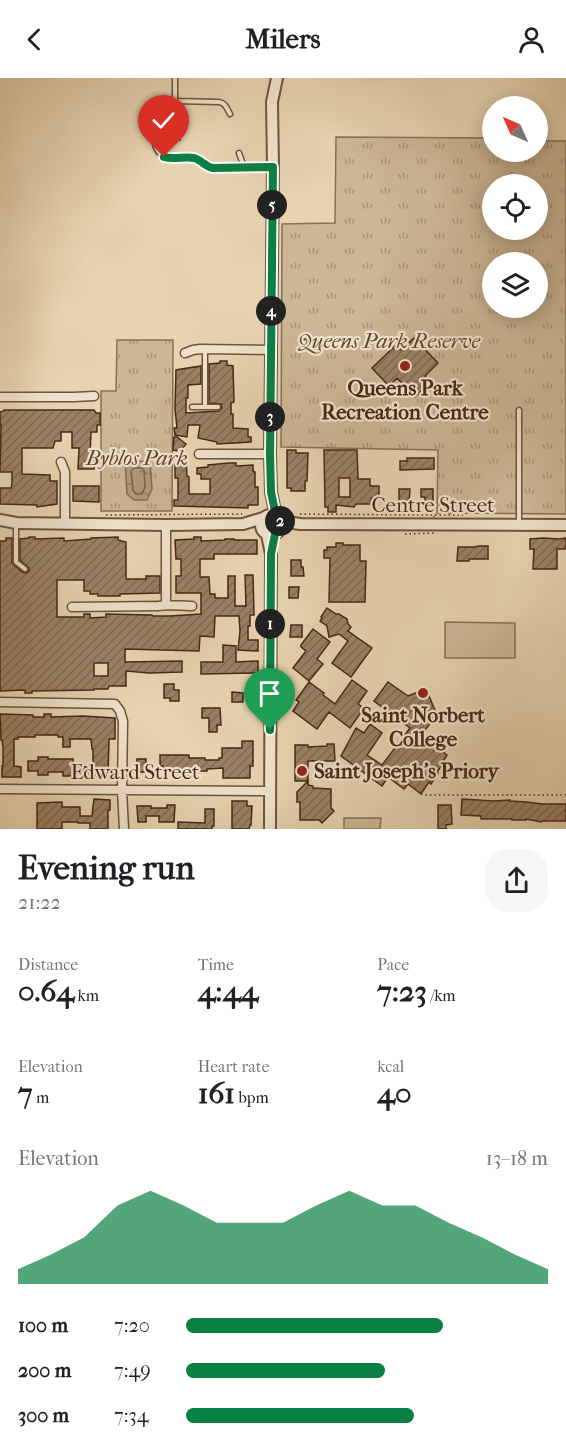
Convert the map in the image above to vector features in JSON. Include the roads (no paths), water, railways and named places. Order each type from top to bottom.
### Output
[{"type":"street","points":[[267,78],[272,102]]},
{"type":"street","points":[[270,829],[272,102],[276,78]]},
{"type":"street","points":[[185,353],[205,349],[271,350]]},
{"type":"street","points":[[0,397],[94,396]]},
{"type":"street","points":[[199,454],[270,454]]},
{"type":"street","points":[[61,462],[65,472],[65,524]]},
{"type":"street","name":"Centre Street","points":[[7,522],[166,525],[243,519],[271,525],[566,525]]},
{"type":"street","points":[[166,525],[166,605]]},
{"type":"street","points":[[72,607],[192,606]]},
{"type":"street","points":[[0,702],[115,704],[123,721],[124,829]]},
{"type":"street","name":"Edward Street","points":[[0,789],[270,791]]},
{"type":"lane","points":[[175,78],[175,112]]},
{"type":"lane","points":[[175,101],[219,102],[226,106],[230,114]]},
{"type":"lane","points":[[175,112],[180,115],[180,121],[175,124],[170,122],[156,129],[155,132],[154,145],[164,157],[196,159],[209,167],[273,167]]},
{"type":"lane","points":[[170,122],[169,115],[175,112]]},
{"type":"lane","points":[[239,153],[243,167]]},
{"type":"lane","points":[[205,349],[205,406]]},
{"type":"lane","points":[[192,407],[219,407]]},
{"type":"lane","points":[[519,410],[519,525]]},
{"type":"lane","points":[[7,522],[16,562],[25,569]]},
{"type":"water","points":[[150,461],[152,489],[147,500],[134,500],[127,494],[125,462]]},
{"type":"place","name":"Queens Park Recreation Centre","points":[[405,366]]},
{"type":"place","name":"Saint Norbert College","points":[[423,693]]},
{"type":"place","name":"Saint Joseph's Priory","points":[[302,771]]},
{"type":"park label","name":"Queens Park Reserve","points":[[389,341]]},
{"type":"park label","name":"Byblos Park","points":[[137,458]]}]
